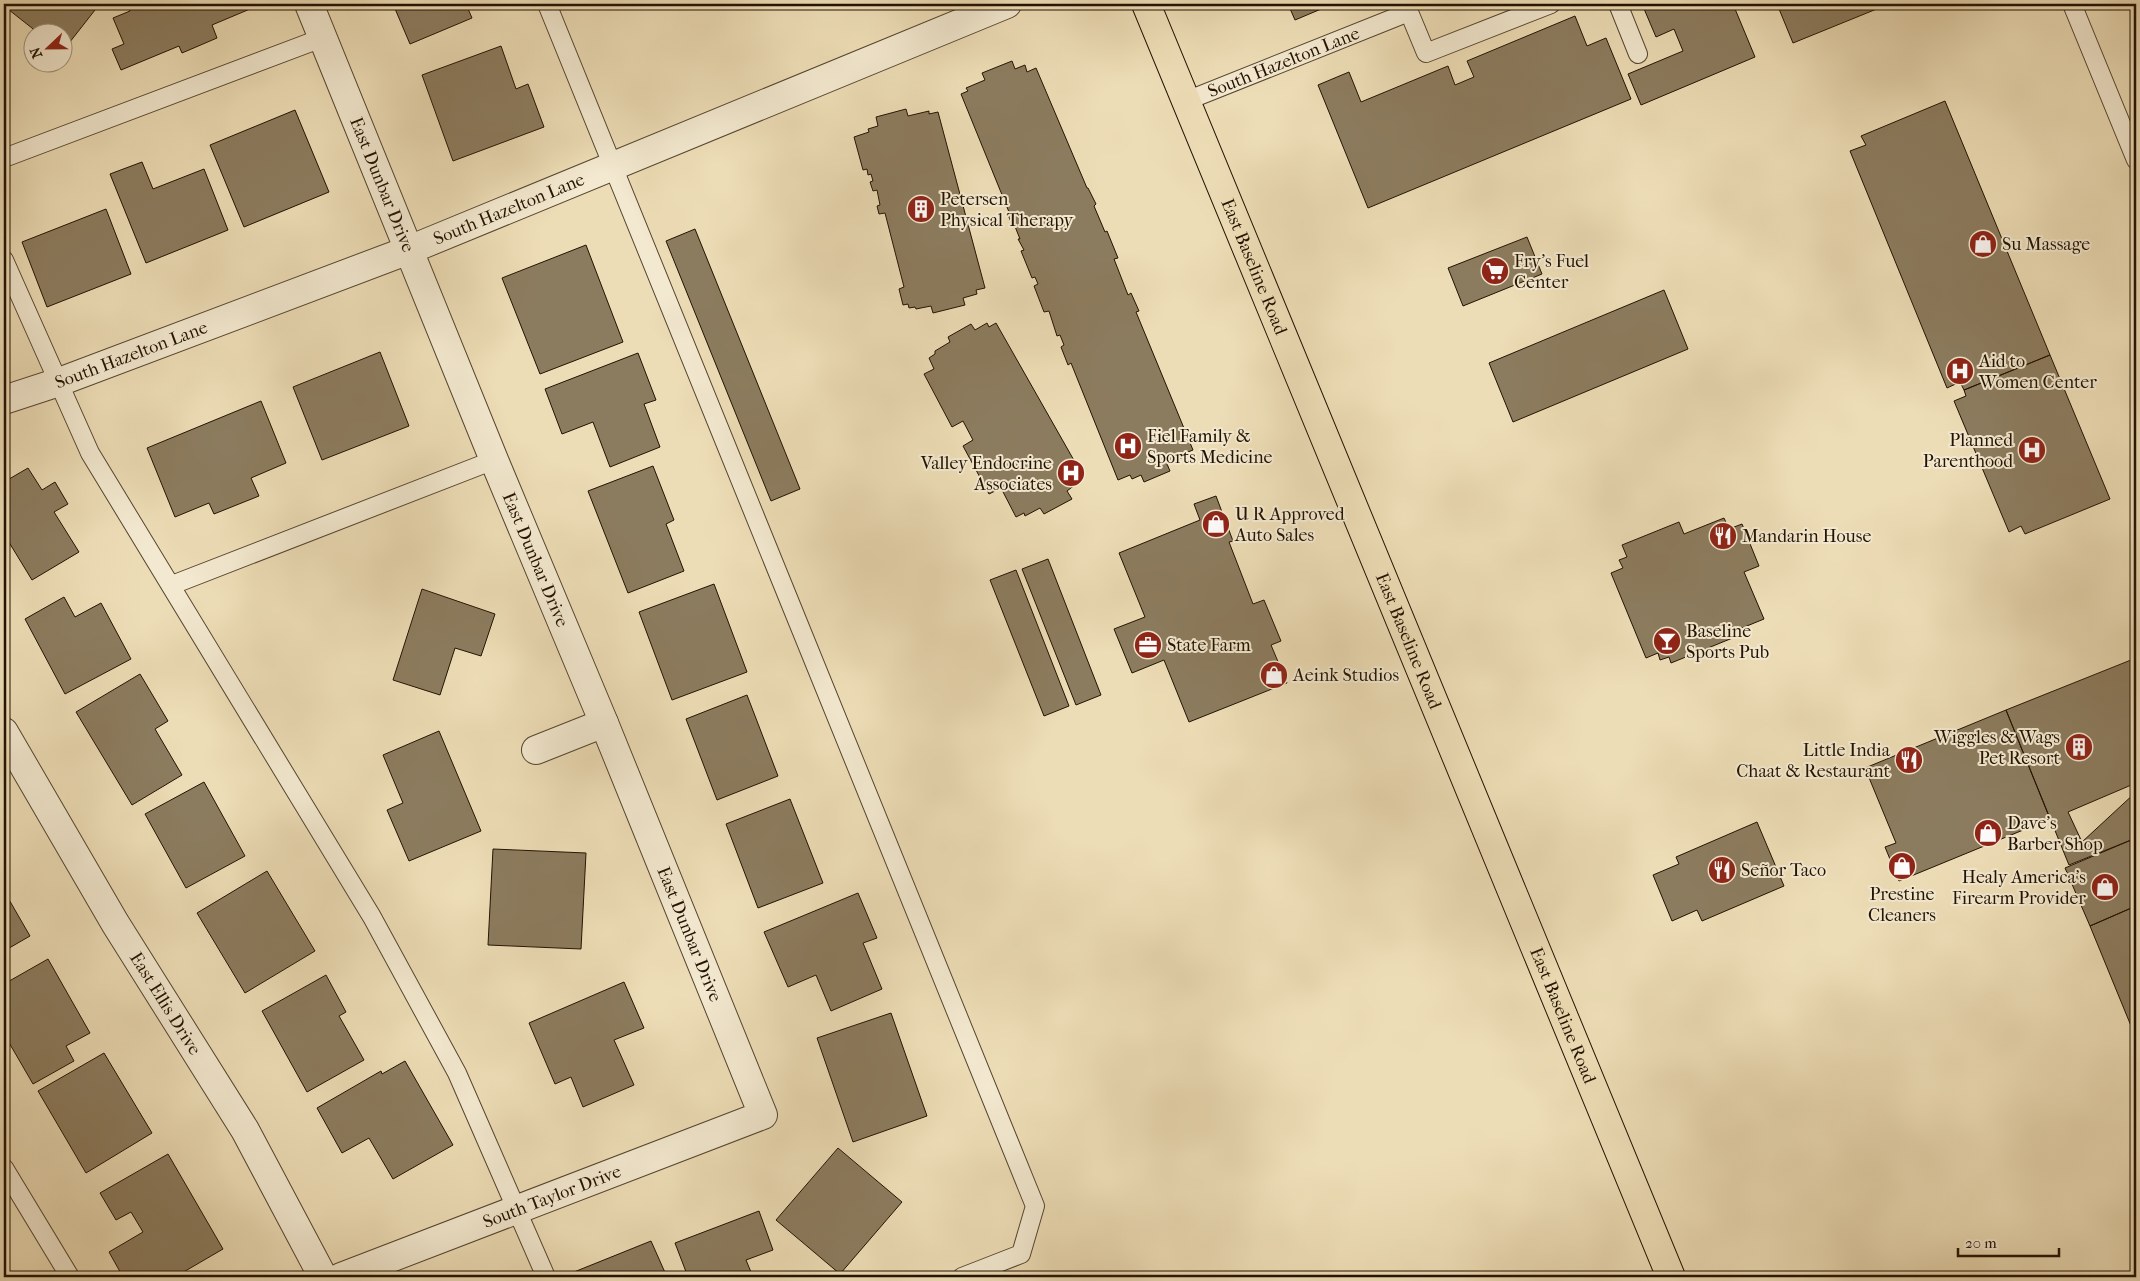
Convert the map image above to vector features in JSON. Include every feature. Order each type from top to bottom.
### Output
[{"type":"main road","name":"East Baseline Road","points":[[1146,4],[1671,1277]]},
{"type":"street","name":"East Dunbar Drive","points":[[309,4],[763,1115]]},
{"type":"street","name":"South Hazelton Lane","points":[[4,400],[59,382],[410,250],[1007,4]]},
{"type":"street","points":[[536,750],[604,723]]},
{"type":"street","name":"East Ellis Drive","points":[[4,732],[115,923],[245,1130],[323,1277]]},
{"type":"street","name":"South Taylor Drive","points":[[341,1277],[518,1211],[763,1115]]},
{"type":"lane","points":[[547,4],[1035,1206],[1020,1254],[962,1277]]},
{"type":"lane","name":"South Hazelton Lane","points":[[1186,101],[1408,8],[1426,54],[1551,4]]},
{"type":"lane","points":[[1618,4],[1638,54]]},
{"type":"lane","points":[[2072,4],[2136,160]]},
{"type":"lane","points":[[4,158],[322,38]]},
{"type":"lane","points":[[4,260],[90,453],[172,585],[372,917],[456,1073],[546,1277]]},
{"type":"lane","points":[[172,585],[494,460]]},
{"type":"lane","points":[[4,1168],[70,1277]]},
{"type":"building","points":[[4,4],[87,4],[95,10],[72,39],[72,22],[24,22]]},
{"type":"building","points":[[127,4],[247,4],[250,9],[212,25],[217,38],[182,53],[179,46],[121,70],[112,49],[124,44],[113,18],[130,11]]},
{"type":"building","points":[[393,4],[466,4],[472,18],[410,44]]},
{"type":"building","points":[[1288,4],[1333,4],[1295,20]]},
{"type":"building","points":[[1642,4],[1733,4],[1755,57],[1641,105],[1628,74],[1683,51],[1674,29],[1656,37]]},
{"type":"building","points":[[1777,4],[1889,4],[1793,43]]},
{"type":"building","points":[[1575,16],[1587,46],[1606,38],[1631,99],[1368,208],[1318,85],[1349,72],[1361,102],[1448,66],[1455,85],[1474,77],[1467,61]]},
{"type":"building","points":[[501,46],[516,89],[528,84],[544,127],[453,161],[422,75]]},
{"type":"building","points":[[1012,61],[1015,69],[1025,65],[1027,72],[1036,68],[1087,188],[1096,204],[1094,206],[1118,258],[1114,259],[1128,295],[1131,293],[1139,311],[1136,312],[1193,450],[1183,454],[1184,457],[1167,464],[1170,471],[1144,482],[1141,475],[1132,479],[1130,475],[1118,480],[1071,363],[1068,365],[1061,347],[1064,345],[1060,335],[1057,336],[1049,311],[1044,312],[1034,286],[1038,284],[1035,277],[1032,278],[1021,251],[1024,250],[1018,239],[1020,239],[1007,213],[1009,212],[961,94],[968,91],[966,88],[985,80],[982,73]]},
{"type":"building","points":[[1945,101],[2050,355],[1964,390],[1960,382],[1947,388],[1850,151],[1866,145],[1861,136]]},
{"type":"building","name":"Petersen Physical Therapy","points":[[906,109],[908,116],[929,111],[929,114],[938,112],[985,288],[976,290],[977,294],[963,298],[965,305],[933,313],[931,306],[916,309],[915,307],[909,308],[908,304],[903,305],[899,289],[904,287],[885,213],[879,214],[877,206],[880,205],[877,190],[873,191],[870,182],[873,181],[871,174],[868,175],[867,169],[863,170],[854,137],[869,132],[868,129],[878,126],[876,117]]},
{"type":"building","points":[[295,110],[329,192],[244,227],[210,145]]},
{"type":"building","points":[[142,162],[153,189],[204,169],[228,230],[146,263],[110,174]]},
{"type":"building","points":[[106,209],[131,274],[47,307],[22,242]]},
{"type":"building","points":[[695,229],[800,489],[771,501],[666,241]]},
{"type":"building","name":"Fry's Fuel Center","points":[[1527,237],[1542,274],[1463,306],[1448,268]]},
{"type":"building","points":[[586,245],[623,342],[540,374],[502,278]]},
{"type":"building","name":"Fry's Fuel Center","points":[[1664,290],[1688,349],[1513,422],[1489,363]]},
{"type":"building","points":[[987,323],[989,327],[996,323],[1084,478],[1067,491],[1072,499],[1044,514],[1040,508],[1025,516],[1024,513],[1016,517],[1001,488],[989,494],[963,446],[973,440],[963,421],[952,427],[924,374],[934,369],[929,358],[935,354],[935,351],[950,342],[948,337],[971,324],[975,330]]},
{"type":"building","points":[[380,352],[409,426],[322,460],[293,387]]},
{"type":"building","points":[[638,353],[656,400],[644,404],[660,447],[610,467],[593,422],[562,434],[545,389]]},
{"type":"building","name":"Planned Parenthood","points":[[2050,355],[2110,499],[2025,534],[2021,526],[2009,532],[1954,401],[1966,396],[1964,390]]},
{"type":"building","points":[[261,401],[286,463],[251,478],[259,496],[214,514],[209,503],[175,517],[147,448]]},
{"type":"building","points":[[653,466],[674,520],[666,524],[684,571],[628,593],[588,491]]},
{"type":"building","points":[[28,468],[42,490],[55,482],[68,504],[54,512],[79,552],[32,580],[7,539],[4,541],[4,482]]},
{"type":"building","points":[[1216,496],[1233,541],[1229,542],[1253,604],[1264,600],[1281,641],[1271,645],[1287,683],[1189,722],[1164,660],[1132,673],[1114,629],[1145,617],[1119,553],[1200,520],[1194,504]]},
{"type":"building","points":[[1724,518],[1729,529],[1742,524],[1759,566],[1744,572],[1764,619],[1737,630],[1740,635],[1671,663],[1669,657],[1660,660],[1658,653],[1646,658],[1611,573],[1623,568],[1619,560],[1627,557],[1622,545],[1679,522],[1684,534]]},
{"type":"building","points":[[1048,559],[1101,695],[1076,705],[1022,569]]},
{"type":"building","points":[[1016,570],[1069,706],[1044,716],[990,580]]},
{"type":"building","points":[[714,584],[747,672],[672,700],[639,612]]},
{"type":"building","points":[[422,589],[495,614],[481,656],[455,648],[440,695],[393,680]]},
{"type":"building","points":[[64,597],[75,617],[101,603],[131,659],[65,694],[25,619]]},
{"type":"building","name":"Wiggles & Wags Pet Resort","points":[[2136,658],[2136,783],[2068,812],[2082,842],[2136,792],[2136,838],[2069,865],[2006,710]]},
{"type":"building","points":[[140,674],[168,721],[155,729],[182,775],[132,805],[76,712]]},
{"type":"building","points":[[747,695],[778,776],[717,800],[686,719]]},
{"type":"building","points":[[2006,710],[2050,819],[1899,881],[1885,847],[1896,843],[1865,768]]},
{"type":"building","points":[[439,731],[481,831],[409,861],[387,810],[403,803],[383,755]]},
{"type":"building","points":[[204,782],[245,856],[186,888],[145,814]]},
{"type":"building","points":[[790,799],[823,883],[758,908],[726,824]]},
{"type":"building","name":"Señor Taco","points":[[1757,822],[1784,886],[1702,921],[1697,910],[1672,921],[1653,875],[1679,864],[1676,857]]},
{"type":"building","name":"Healy America's Firearm Provider","points":[[2136,838],[2136,906],[2090,926],[2065,868]]},
{"type":"building","points":[[493,849],[586,853],[581,949],[488,945]]},
{"type":"building","points":[[267,871],[315,951],[245,993],[197,913]]},
{"type":"building","points":[[4,891],[30,936],[4,951]]},
{"type":"building","points":[[858,893],[877,938],[863,943],[882,989],[831,1011],[816,975],[788,987],[764,932]]},
{"type":"building","points":[[2136,906],[2136,1038],[2090,926]]},
{"type":"building","points":[[48,959],[90,1033],[66,1046],[74,1061],[33,1084],[4,1034],[4,984]]},
{"type":"building","points":[[326,975],[346,1012],[339,1016],[364,1060],[307,1092],[262,1011]]},
{"type":"building","points":[[624,982],[644,1028],[614,1040],[634,1085],[583,1107],[571,1077],[555,1084],[529,1023]]},
{"type":"building","points":[[891,1013],[927,1116],[853,1142],[817,1038]]},
{"type":"building","points":[[104,1053],[152,1133],[86,1173],[38,1091]]},
{"type":"building","points":[[405,1061],[453,1145],[393,1179],[369,1138],[342,1153],[317,1108],[381,1071],[382,1074]]},
{"type":"building","points":[[838,1148],[902,1202],[840,1274],[776,1220]]},
{"type":"building","points":[[168,1154],[223,1249],[175,1277],[123,1277],[109,1252],[143,1232],[131,1212],[116,1220],[100,1193]]},
{"type":"building","points":[[759,1211],[773,1250],[746,1260],[753,1277],[688,1277],[675,1243]]},
{"type":"building","points":[[651,1241],[667,1277],[571,1277],[569,1274]]},
{"type":"place","name":"Petersen Physical Therapy","points":[[921,209]]},
{"type":"place","name":"Su Massage","points":[[1983,244]]},
{"type":"place","name":"Fry's Fuel Center","points":[[1495,271]]},
{"type":"place","name":"Aid to Women Center","points":[[1960,371]]},
{"type":"place","name":"Fiel Family & Sports Medicine","points":[[1128,446]]},
{"type":"place","name":"Planned Parenthood","points":[[2032,450]]},
{"type":"place","name":"Valley Endocrine Associates","points":[[1071,473]]},
{"type":"place","name":"U R Approved Auto Sales","points":[[1216,524]]},
{"type":"place","name":"Mandarin House","points":[[1723,536]]},
{"type":"place","name":"Baseline Sports Pub","points":[[1667,641]]},
{"type":"place","name":"State Farm","points":[[1148,645]]},
{"type":"place","name":"Aeink Studios","points":[[1274,675]]},
{"type":"place","name":"Wiggles & Wags Pet Resort","points":[[2079,747]]},
{"type":"place","name":"Little India Chaat & Restaurant","points":[[1909,760]]},
{"type":"place","name":"Dave's Barber Shop","points":[[1988,833]]},
{"type":"place","name":"Prestine Cleaners","points":[[1902,866]]},
{"type":"place","name":"Señor Taco","points":[[1722,870]]},
{"type":"place","name":"Healy America's Firearm Provider","points":[[2105,887]]}]
